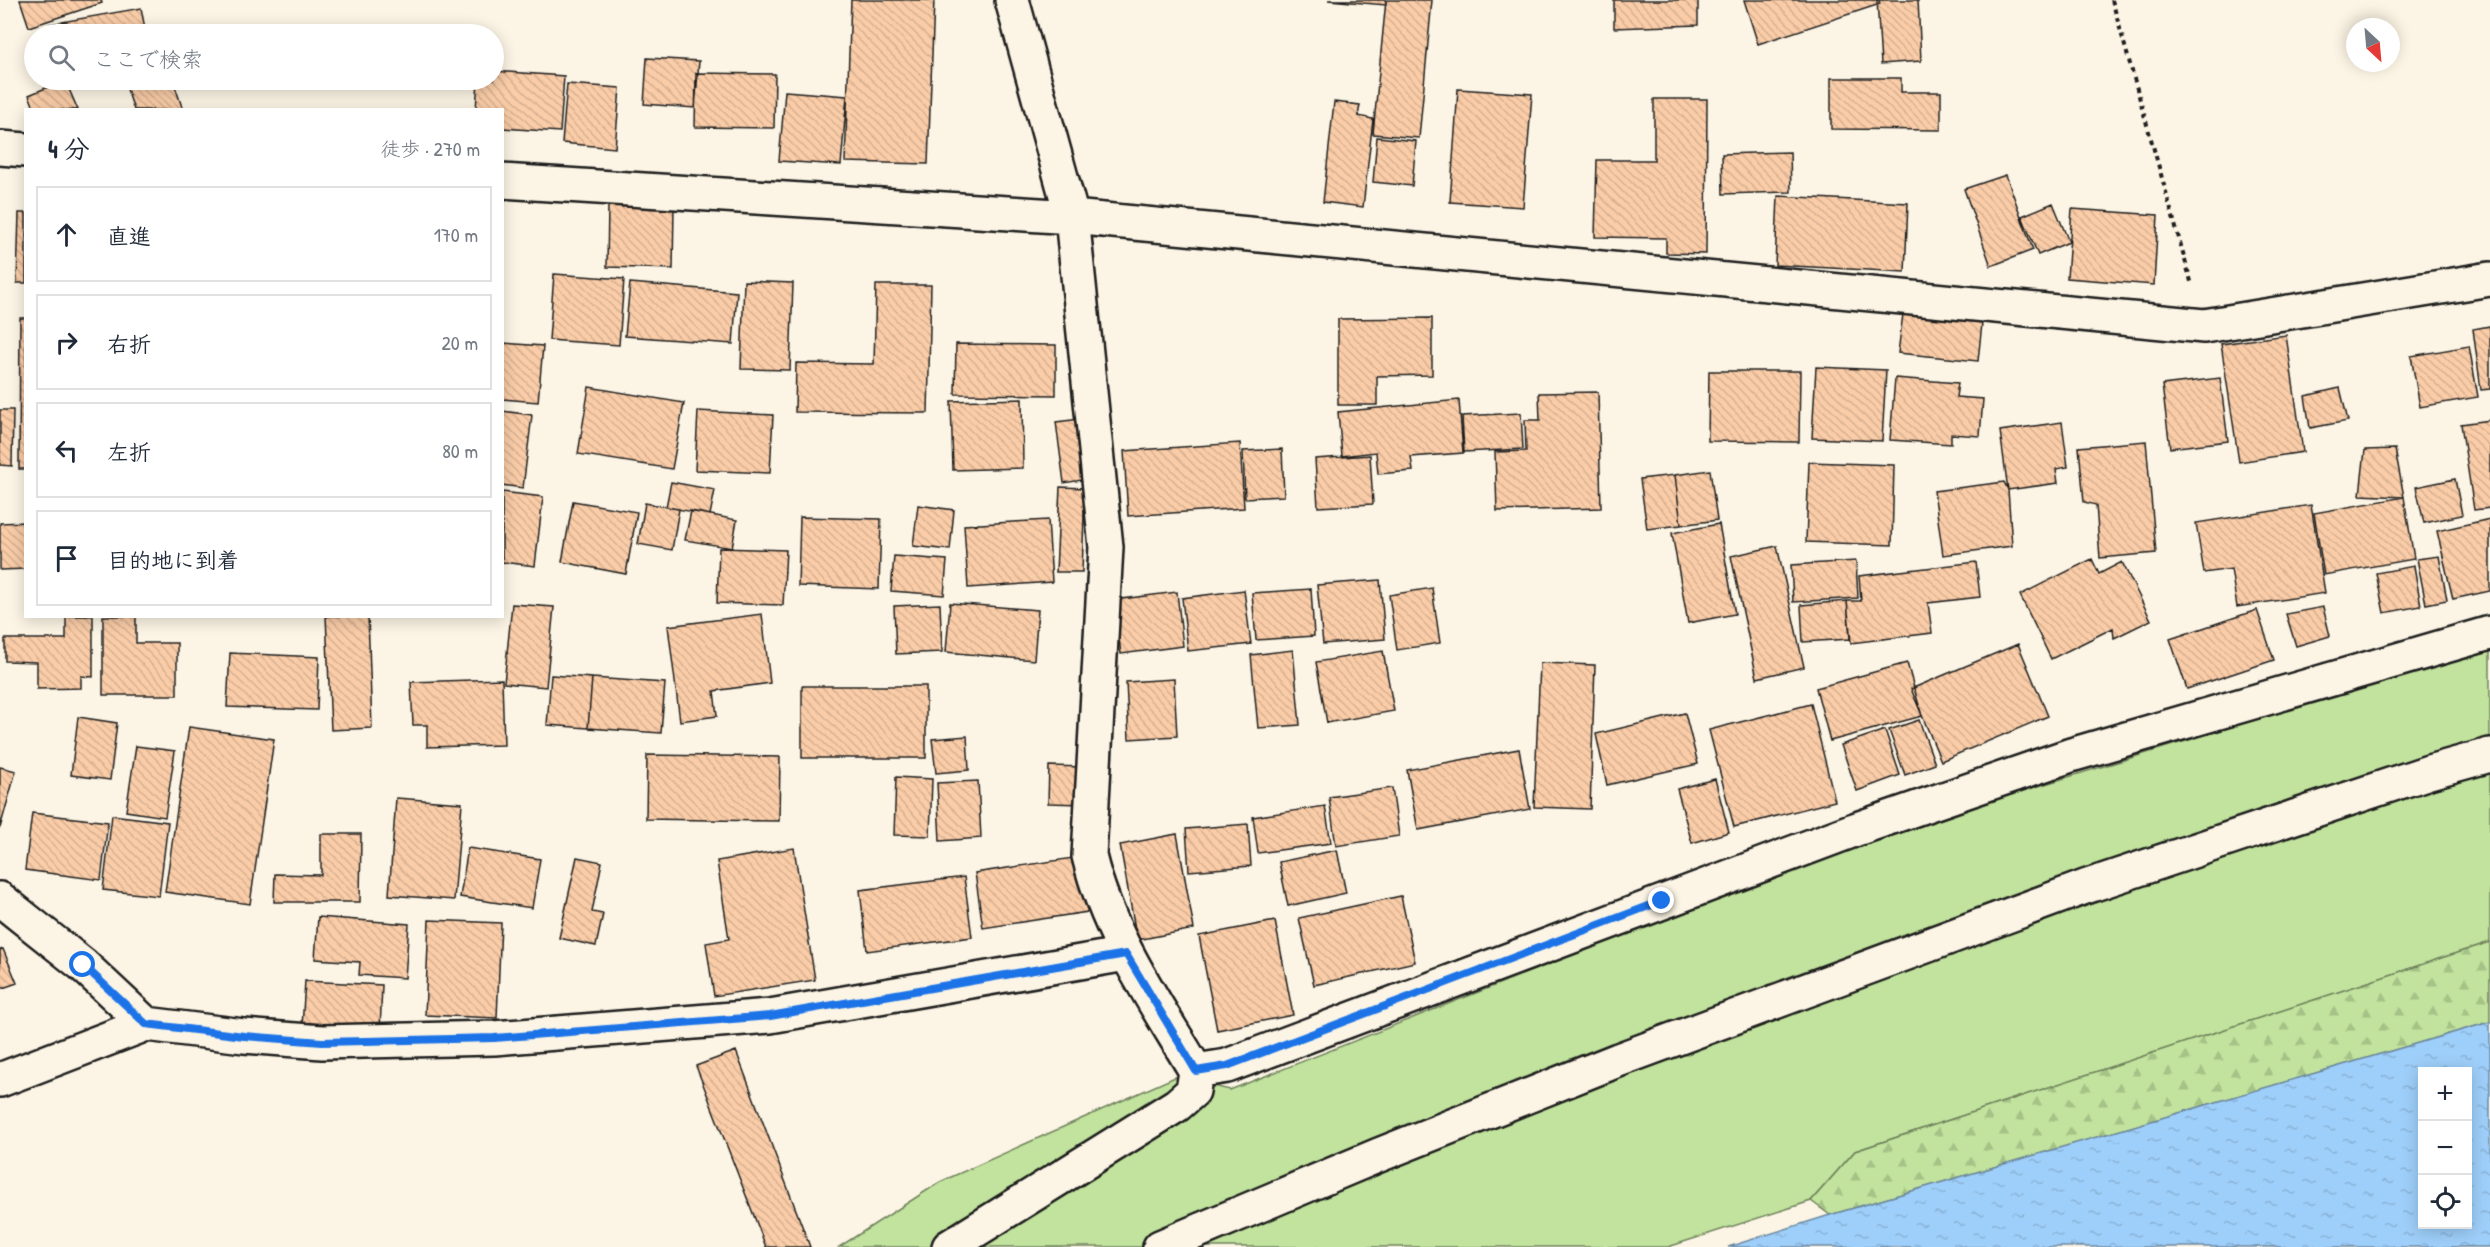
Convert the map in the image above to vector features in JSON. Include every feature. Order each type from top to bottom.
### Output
[{"type":"street","points":[[949,1247],[1177,1105],[1193,1091],[1196,1071],[1126,954],[1096,888],[1089,856],[1106,547],[1072,218],[1012,0]]},
{"type":"street","points":[[0,148],[24,150]]},
{"type":"street","points":[[504,181],[1072,218],[2204,326],[2490,279]]},
{"type":"street","points":[[1196,1071],[1227,1066],[1833,838],[2060,759],[2490,633]]},
{"type":"street","points":[[1160,1247],[1379,1155],[1618,1059],[2096,883],[2429,772],[2490,755]]},
{"type":"street","points":[[0,899],[83,965],[146,1024]]},
{"type":"street","points":[[0,1080],[146,1024],[244,1036],[322,1042],[494,1038],[770,1016],[1126,954]]},
{"type":"path","points":[[2112,0],[2204,326]]},
{"type":"green space","points":[[2490,648],[2490,942],[1855,1151],[1811,1201],[1668,1247],[839,1247],[940,1182],[1175,1077],[1230,1090],[1869,838]]},
{"type":"green space","points":[[2490,942],[2490,1022],[1830,1215],[1811,1201],[1855,1151]]},
{"type":"water","points":[[2490,1022],[2490,1247],[1728,1247],[1830,1215]]},
{"type":"building","points":[[20,0],[101,0],[102,3],[38,24],[28,24]]},
{"type":"building","points":[[851,0],[934,0],[928,164],[845,162]]},
{"type":"building","points":[[1328,0],[1386,0],[1386,5]]},
{"type":"building","points":[[1386,0],[1432,0],[1419,138],[1373,134]]},
{"type":"building","points":[[1614,0],[1698,0],[1698,25],[1614,28]]},
{"type":"building","points":[[1744,0],[1879,0],[1880,4],[1758,44]]},
{"type":"building","points":[[1877,0],[1918,0],[1921,61],[1881,64]]},
{"type":"building","points":[[141,8],[144,24],[50,24]]},
{"type":"building","points":[[647,58],[699,61],[695,108],[644,104]]},
{"type":"building","points":[[504,72],[564,76],[560,132],[504,128],[504,108],[476,108],[477,90],[504,90]]},
{"type":"building","points":[[696,73],[775,74],[774,128],[695,127]]},
{"type":"building","points":[[1831,78],[1901,78],[1901,92],[1941,92],[1941,130],[1831,129]]},
{"type":"building","points":[[567,84],[620,88],[615,148],[562,143]]},
{"type":"building","points":[[1458,89],[1532,94],[1523,207],[1450,202]]},
{"type":"building","points":[[41,90],[69,90],[77,108],[34,108],[29,95]]},
{"type":"building","points":[[127,90],[176,90],[182,108],[133,108]]},
{"type":"building","points":[[785,91],[847,96],[841,165],[779,161]]},
{"type":"building","points":[[1654,99],[1707,99],[1706,254],[1666,253],[1666,238],[1595,237],[1597,160],[1654,160]]},
{"type":"building","points":[[1334,102],[1360,105],[1358,116],[1373,119],[1363,207],[1323,202]]},
{"type":"building","points":[[1377,137],[1416,141],[1412,186],[1373,182]]},
{"type":"building","points":[[1790,152],[1791,192],[1723,194],[1722,154]]},
{"type":"building","points":[[2006,175],[2033,250],[1991,266],[1964,189]]},
{"type":"building","points":[[1778,196],[1908,203],[1905,272],[1775,265]]},
{"type":"building","points":[[2053,203],[2069,242],[2038,255],[2022,216]]},
{"type":"building","points":[[608,206],[674,207],[673,269],[607,267]]},
{"type":"building","points":[[2072,209],[2158,215],[2154,285],[2067,278]]},
{"type":"building","points":[[19,213],[24,213],[24,283],[17,283]]},
{"type":"building","points":[[554,274],[624,279],[619,345],[549,340]]},
{"type":"building","points":[[744,281],[793,283],[790,370],[741,369]]},
{"type":"building","points":[[630,283],[737,292],[733,344],[625,336]]},
{"type":"building","points":[[876,285],[931,285],[928,413],[795,412],[796,363],[874,364]]},
{"type":"building","points":[[1904,306],[1983,314],[1978,361],[1898,353]]},
{"type":"building","points":[[20,318],[24,318],[24,469],[19,469]]},
{"type":"building","points":[[1432,318],[1432,375],[1377,376],[1377,405],[1338,405],[1338,319]]},
{"type":"building","points":[[2490,326],[2490,389],[2481,390],[2473,329]]},
{"type":"building","points":[[2286,335],[2303,452],[2239,462],[2221,344]]},
{"type":"building","points":[[504,343],[543,346],[538,402],[504,399]]},
{"type":"building","points":[[956,344],[1056,345],[1056,395],[955,394]]},
{"type":"building","points":[[2469,346],[2478,397],[2420,407],[2411,356]]},
{"type":"building","points":[[1816,367],[1886,370],[1882,441],[1812,438]]},
{"type":"building","points":[[1709,371],[1800,371],[1799,442],[1708,441]]},
{"type":"building","points":[[1895,378],[1958,383],[1956,397],[1983,399],[1980,436],[1951,434],[1951,444],[1890,440]]},
{"type":"building","points":[[2220,378],[2228,441],[2170,448],[2162,385]]},
{"type":"building","points":[[589,387],[684,403],[672,469],[578,454]]},
{"type":"building","points":[[2340,388],[2348,421],[2310,428],[2305,396]]},
{"type":"building","points":[[1598,392],[1601,508],[1497,511],[1495,452],[1526,451],[1525,420],[1540,420],[1539,393]]},
{"type":"building","points":[[1022,399],[1023,468],[953,470],[951,401]]},
{"type":"building","points":[[1459,400],[1463,453],[1411,457],[1413,471],[1378,474],[1376,452],[1342,456],[1338,412]]},
{"type":"building","points":[[0,410],[13,410],[12,466],[0,465]]},
{"type":"building","points":[[504,411],[532,415],[523,488],[504,485]]},
{"type":"building","points":[[698,411],[773,415],[770,473],[695,470]]},
{"type":"building","points":[[1521,413],[1523,449],[1464,452],[1462,416]]},
{"type":"building","points":[[1080,419],[1088,479],[1064,483],[1056,422]]},
{"type":"building","points":[[2490,420],[2490,508],[2474,510],[2461,424]]},
{"type":"building","points":[[2062,422],[2068,467],[2056,469],[2058,483],[2008,490],[2000,431]]},
{"type":"building","points":[[2146,441],[2156,553],[2100,558],[2096,505],[2084,502],[2079,447]]},
{"type":"building","points":[[1240,443],[1244,508],[1128,516],[1124,451]]},
{"type":"building","points":[[1282,449],[1284,496],[1245,498],[1243,451]]},
{"type":"building","points":[[2395,449],[2404,497],[2360,495],[2365,450]]},
{"type":"building","points":[[1370,455],[1373,504],[1318,507],[1315,459]]},
{"type":"building","points":[[1809,462],[1894,465],[1892,545],[1806,542]]},
{"type":"building","points":[[1710,470],[1717,520],[1681,525],[1675,475]]},
{"type":"building","points":[[1675,475],[1681,525],[1647,529],[1640,479]]},
{"type":"building","points":[[2455,479],[2462,515],[2424,523],[2416,487]]},
{"type":"building","points":[[671,482],[715,490],[710,515],[666,507]]},
{"type":"building","points":[[2004,482],[2008,490],[2012,546],[1943,555],[1934,491]]},
{"type":"building","points":[[1060,487],[1085,488],[1082,572],[1056,572]]},
{"type":"building","points":[[504,492],[543,497],[535,566],[504,562]]},
{"type":"building","points":[[2404,497],[2414,559],[2324,575],[2314,513]]},
{"type":"building","points":[[573,501],[637,512],[626,574],[562,562]]},
{"type":"building","points":[[645,503],[679,509],[672,550],[638,544]]},
{"type":"building","points":[[918,505],[954,510],[950,550],[913,546]]},
{"type":"building","points":[[2311,505],[2325,593],[2237,607],[2231,569],[2204,573],[2196,523]]},
{"type":"building","points":[[691,511],[737,520],[732,548],[685,540]]},
{"type":"building","points":[[800,517],[881,519],[879,589],[798,586]]},
{"type":"building","points":[[2490,519],[2490,591],[2453,599],[2437,531]]},
{"type":"building","points":[[1048,520],[1052,582],[968,588],[964,525]]},
{"type":"building","points":[[24,522],[24,569],[0,570],[0,523]]},
{"type":"building","points":[[1719,524],[1735,614],[1688,623],[1672,533]]},
{"type":"building","points":[[1777,546],[1804,667],[1757,678],[1731,556]]},
{"type":"building","points":[[719,548],[786,550],[783,605],[717,603]]},
{"type":"building","points":[[894,556],[947,560],[944,595],[891,591]]},
{"type":"building","points":[[2439,556],[2447,600],[2426,604],[2417,559]]},
{"type":"building","points":[[2092,559],[2099,574],[2122,562],[2151,620],[2114,638],[2113,628],[2051,659],[2020,595]]},
{"type":"building","points":[[1856,561],[1858,598],[1793,602],[1791,565]]},
{"type":"building","points":[[1976,562],[1980,597],[1928,603],[1932,633],[1851,643],[1847,601],[1861,601],[1859,576]]},
{"type":"building","points":[[2414,566],[2421,606],[2384,613],[2376,573]]},
{"type":"building","points":[[1380,580],[1385,639],[1323,644],[1317,585]]},
{"type":"building","points":[[1432,588],[1440,643],[1397,650],[1389,595]]},
{"type":"building","points":[[1311,589],[1314,636],[1256,640],[1252,593]]},
{"type":"building","points":[[1244,590],[1251,644],[1188,651],[1182,598]]},
{"type":"building","points":[[1177,592],[1183,646],[1121,654],[1114,600]]},
{"type":"building","points":[[1847,601],[1850,639],[1803,642],[1801,605]]},
{"type":"building","points":[[950,603],[1038,610],[1034,660],[946,652]]},
{"type":"building","points":[[512,604],[554,607],[546,687],[504,683]]},
{"type":"building","points":[[940,604],[942,652],[896,654],[894,606]]},
{"type":"building","points":[[2323,607],[2330,636],[2296,646],[2286,614]]},
{"type":"building","points":[[2257,610],[2274,660],[2187,689],[2170,639]]},
{"type":"building","points":[[762,614],[770,683],[714,691],[717,716],[680,721],[668,626]]},
{"type":"building","points":[[66,618],[93,618],[93,677],[81,676],[81,688],[37,689],[37,662],[5,661],[5,639],[66,639]]},
{"type":"building","points":[[103,618],[136,618],[136,643],[177,643],[177,695],[103,695]]},
{"type":"building","points":[[326,618],[368,618],[372,728],[331,730]]},
{"type":"building","points":[[2018,644],[2048,716],[1941,761],[1911,689]]},
{"type":"building","points":[[1293,650],[1300,725],[1258,728],[1251,655]]},
{"type":"building","points":[[1383,651],[1394,711],[1327,723],[1316,662]]},
{"type":"building","points":[[230,653],[319,657],[317,710],[227,707]]},
{"type":"building","points":[[1540,663],[1595,665],[1590,809],[1534,807]]},
{"type":"building","points":[[1907,663],[1922,716],[1830,741],[1816,688]]},
{"type":"building","points":[[551,675],[592,678],[588,728],[547,725]]},
{"type":"building","points":[[592,678],[665,683],[661,733],[588,728]]},
{"type":"building","points":[[502,679],[504,745],[427,747],[427,725],[413,725],[411,682]]},
{"type":"building","points":[[1174,679],[1177,736],[1129,739],[1126,682]]},
{"type":"building","points":[[802,686],[926,686],[926,758],[802,758]]},
{"type":"building","points":[[1811,704],[1835,801],[1734,827],[1709,730]]},
{"type":"building","points":[[1685,713],[1698,764],[1607,785],[1596,734]]},
{"type":"building","points":[[78,717],[117,723],[110,780],[71,775]]},
{"type":"building","points":[[1919,720],[1935,764],[1905,775],[1889,730]]},
{"type":"building","points":[[189,727],[274,739],[250,904],[165,892]]},
{"type":"building","points":[[1885,730],[1900,775],[1857,791],[1841,745]]},
{"type":"building","points":[[967,736],[969,770],[936,773],[932,739]]},
{"type":"building","points":[[136,746],[175,751],[165,817],[126,811]]},
{"type":"building","points":[[1519,749],[1530,809],[1418,830],[1407,770]]},
{"type":"building","points":[[647,755],[780,757],[779,821],[646,819]]},
{"type":"building","points":[[1049,766],[1085,767],[1083,804],[1048,803]]},
{"type":"building","points":[[0,767],[16,771],[0,828]]},
{"type":"building","points":[[896,777],[932,779],[930,836],[894,835]]},
{"type":"building","points":[[1715,779],[1729,832],[1692,843],[1677,789]]},
{"type":"building","points":[[978,781],[981,838],[940,841],[937,783]]},
{"type":"building","points":[[1392,788],[1399,836],[1336,846],[1329,797]]},
{"type":"building","points":[[396,798],[462,803],[454,900],[389,895]]},
{"type":"building","points":[[1325,806],[1331,843],[1258,853],[1253,817]]},
{"type":"building","points":[[32,813],[108,822],[101,880],[25,870]]},
{"type":"building","points":[[112,815],[168,822],[159,896],[103,890]]},
{"type":"building","points":[[1248,824],[1251,866],[1189,871],[1186,829]]},
{"type":"building","points":[[321,834],[361,834],[360,902],[274,902],[275,874],[321,875]]},
{"type":"building","points":[[1177,834],[1194,929],[1137,940],[1120,845]]},
{"type":"building","points":[[468,848],[540,859],[532,908],[460,897]]},
{"type":"building","points":[[794,848],[815,980],[714,996],[706,943],[729,939],[717,861]]},
{"type":"building","points":[[1337,850],[1346,893],[1288,906],[1279,862]]},
{"type":"building","points":[[1086,856],[1094,911],[983,928],[975,873]]},
{"type":"building","points":[[577,857],[602,862],[592,912],[603,914],[596,946],[559,938]]},
{"type":"building","points":[[964,877],[972,937],[867,951],[860,890]]},
{"type":"building","points":[[1401,896],[1415,962],[1314,985],[1299,918]]},
{"type":"building","points":[[318,917],[409,924],[405,978],[359,975],[360,962],[315,959]]},
{"type":"building","points":[[429,920],[501,923],[497,1018],[425,1015]]},
{"type":"building","points":[[1275,921],[1293,1015],[1217,1030],[1199,936]]},
{"type":"building","points":[[3,949],[17,983],[0,989],[0,950]]},
{"type":"building","points":[[305,981],[382,985],[380,1031],[302,1027]]},
{"type":"building","points":[[736,1051],[810,1247],[766,1247],[696,1066]]},
{"type":"route","points":[[83,965],[146,1024],[244,1036],[322,1042],[494,1038],[770,1016],[1126,954],[1196,1071],[1227,1066],[1662,901]]}]
